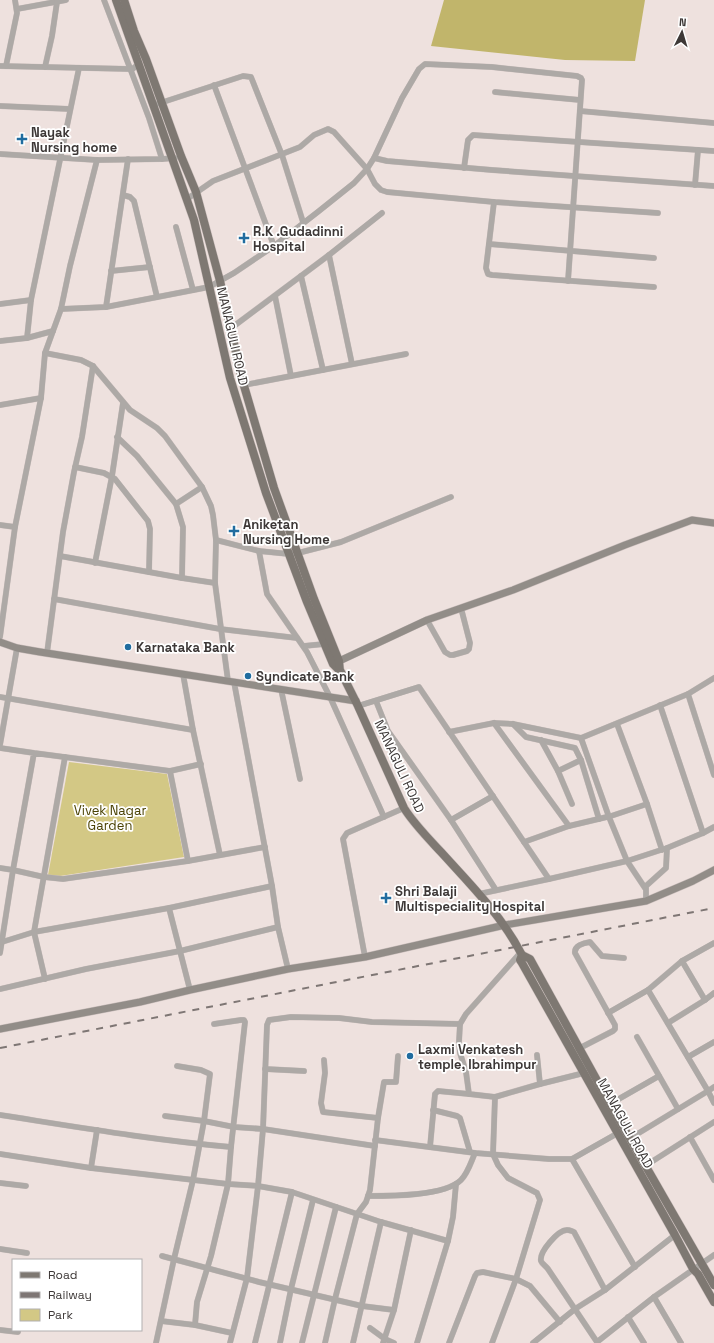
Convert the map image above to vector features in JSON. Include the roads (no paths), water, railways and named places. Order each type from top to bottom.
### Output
[{"type":"main road","name":"MANAGULI ROAD","points":[[116,0],[131,32],[158,104],[173,158],[194,220],[234,389],[266,492],[324,644],[336,663]]},
{"type":"main road","name":"MANAGULI ROAD","points":[[124,0],[131,32]]},
{"type":"main road","name":"MANAGULI ROAD","points":[[158,104],[196,192],[204,217],[244,385],[274,488],[336,663],[357,704],[404,808],[413,822],[479,894],[505,925],[521,954],[530,959],[578,1049],[714,1285]]},
{"type":"main road","name":"MANAGULI ROAD","points":[[521,954],[520,960],[675,1234],[692,1269],[698,1274],[714,1302]]},
{"type":"street","points":[[15,0],[17,9],[3,66],[131,70],[143,62]]},
{"type":"street","points":[[17,9],[66,0]]},
{"type":"street","points":[[104,0],[149,118],[162,159]]},
{"type":"street","points":[[45,67],[59,1]]},
{"type":"street","points":[[62,309],[106,307],[209,287],[274,246],[303,222],[319,212],[354,183],[367,170],[402,98],[419,69],[425,64],[492,67],[577,76],[581,78],[576,176],[568,281]]},
{"type":"street","points":[[27,338],[31,300],[79,68]]},
{"type":"street","points":[[158,104],[243,76],[251,77],[282,156],[303,222]]},
{"type":"street","points":[[214,85],[274,246]]},
{"type":"street","points":[[495,92],[580,100]]},
{"type":"street","points":[[0,106],[70,109]]},
{"type":"street","points":[[580,111],[714,123]]},
{"type":"street","points":[[187,198],[213,181],[282,156],[300,147],[314,135],[328,129],[334,132],[367,170],[375,184],[381,190],[387,192],[494,202],[658,213]]},
{"type":"street","points":[[464,168],[468,140],[473,135],[714,151]]},
{"type":"street","points":[[695,185],[698,150]]},
{"type":"street","points":[[0,154],[98,160],[162,159],[181,156]]},
{"type":"street","points":[[374,158],[387,161],[464,168],[714,186]]},
{"type":"street","points":[[106,307],[128,159]]},
{"type":"street","points":[[0,637],[15,527],[41,398],[46,353],[62,309],[71,259],[98,160]]},
{"type":"street","points":[[123,195],[130,197],[134,201],[157,297]]},
{"type":"street","points":[[494,202],[486,268],[488,274],[654,287]]},
{"type":"street","points":[[230,329],[329,256],[382,213]]},
{"type":"street","points":[[176,227],[193,290]]},
{"type":"street","points":[[489,244],[654,258]]},
{"type":"street","points":[[329,256],[352,364]]},
{"type":"street","points":[[111,271],[150,267]]},
{"type":"street","points":[[301,276],[323,370]]},
{"type":"street","points":[[275,296],[291,376]]},
{"type":"street","points":[[0,304],[31,300]]},
{"type":"street","points":[[0,341],[27,338],[53,331]]},
{"type":"street","points":[[46,353],[81,360],[93,366],[123,403],[135,414],[157,428],[165,436],[202,487],[211,506],[216,540],[215,583],[220,629],[265,847],[278,927],[288,969]]},
{"type":"street","points":[[244,385],[406,354]]},
{"type":"street","points":[[47,653],[63,532],[82,437],[93,366]]},
{"type":"street","points":[[0,405],[41,398]]},
{"type":"street","points":[[95,563],[112,476],[123,403]]},
{"type":"street","points":[[117,437],[137,456],[176,504],[183,527],[182,578]]},
{"type":"street","points":[[75,467],[112,476],[119,482],[148,522],[150,529],[149,572]]},
{"type":"street","points":[[176,504],[202,487]]},
{"type":"street","points":[[216,540],[259,551],[289,554],[298,553],[341,542],[451,497]]},
{"type":"street","points":[[336,663],[427,620],[513,590],[692,520],[714,523]]},
{"type":"street","points":[[0,525],[15,527]]},
{"type":"street","points":[[259,551],[267,594],[304,646],[330,697],[384,817]]},
{"type":"street","points":[[60,556],[215,583]]},
{"type":"street","points":[[54,599],[220,629],[297,638]]},
{"type":"street","points":[[427,620],[445,652],[453,656],[467,651],[470,643],[460,608]]},
{"type":"street","points":[[0,642],[17,648],[330,697],[357,704],[376,701],[419,687],[549,879]]},
{"type":"street","points":[[304,646],[324,644]]},
{"type":"street","points":[[17,648],[0,746],[34,753],[170,771],[201,764]]},
{"type":"street","points":[[183,674],[193,730],[220,855]]},
{"type":"street","points":[[449,732],[494,723],[513,724],[581,738],[688,694],[714,678]]},
{"type":"street","points":[[281,690],[300,779]]},
{"type":"street","points":[[688,694],[714,775]]},
{"type":"street","points":[[0,697],[8,700],[193,730]]},
{"type":"street","points":[[376,701],[388,731],[451,820],[496,890]]},
{"type":"street","points":[[660,705],[703,833]]},
{"type":"street","points":[[494,723],[569,826]]},
{"type":"street","points":[[513,724],[526,737],[574,747],[581,760],[599,819]]},
{"type":"street","points":[[617,724],[664,849],[666,868],[645,888]]},
{"type":"street","points":[[581,738],[609,817],[627,861],[645,888],[646,901]]},
{"type":"street","points":[[541,740],[558,771],[572,804]]},
{"type":"street","points":[[0,953],[34,753]]},
{"type":"street","points":[[45,979],[34,932],[65,757]]},
{"type":"street","points":[[558,771],[581,760]]},
{"type":"street","points":[[170,771],[188,861]]},
{"type":"street","points":[[451,820],[493,796]]},
{"type":"street","points":[[524,842],[569,826],[609,817],[647,804]]},
{"type":"street","points":[[365,957],[343,839],[347,833],[404,808]]},
{"type":"street","points":[[479,894],[627,861],[664,849],[714,828]]},
{"type":"street","points":[[0,868],[44,877],[63,879],[188,861],[265,847]]},
{"type":"street","points":[[0,1029],[140,1002],[288,969],[365,957],[505,925],[646,901],[714,870]]},
{"type":"street","points":[[2,942],[34,932],[169,908],[272,886]]},
{"type":"street","points":[[169,908],[190,990]]},
{"type":"street","points":[[0,989],[86,969],[180,952],[278,927]]},
{"type":"street","points":[[578,1049],[613,1031],[615,1029],[615,1025],[574,949],[590,942],[602,956],[624,958]]},
{"type":"street","points":[[608,1013],[648,990],[682,961],[714,943]]},
{"type":"street","points":[[469,1094],[466,1072],[460,1053],[460,1024],[466,1014],[521,954]]},
{"type":"street","points":[[682,961],[705,1000]]},
{"type":"street","points":[[648,990],[714,1103]]},
{"type":"street","points":[[668,1023],[714,993]]},
{"type":"street","points":[[230,1343],[247,1278],[263,1128],[265,1069],[269,1020],[290,1017],[339,1018],[372,1022],[460,1024]]},
{"type":"street","points":[[195,1325],[197,1302],[228,1184],[245,1022],[244,1020],[241,1020],[214,1024]]},
{"type":"street","points":[[637,1037],[678,1109]]},
{"type":"street","points":[[688,1057],[714,1042]]},
{"type":"street","points":[[537,1055],[540,1084]]},
{"type":"street","points":[[325,1343],[357,1214],[364,1205],[368,1196],[384,1082],[396,1082],[398,1056]]},
{"type":"street","points":[[324,1060],[325,1073],[321,1103],[323,1112],[378,1118]]},
{"type":"street","points":[[156,1343],[193,1180],[204,1121],[210,1074],[201,1070],[177,1066]]},
{"type":"street","points":[[265,1069],[304,1071]]},
{"type":"street","points":[[430,1147],[434,1096],[438,1091],[495,1097],[584,1073]]},
{"type":"street","points":[[610,1104],[659,1076]]},
{"type":"street","points":[[629,1139],[714,1087]]},
{"type":"street","points":[[492,1343],[516,1279],[540,1200],[537,1193],[508,1178],[498,1166],[493,1154],[495,1097]]},
{"type":"street","points":[[368,1196],[416,1194],[449,1188],[463,1178],[469,1167],[472,1152],[460,1118],[433,1110]]},
{"type":"street","points":[[0,1115],[97,1130],[231,1147]]},
{"type":"street","points":[[165,1116],[204,1121],[234,1127],[263,1128],[375,1143],[549,1159],[572,1159],[618,1134]]},
{"type":"street","points":[[645,1166],[714,1122]]},
{"type":"street","points":[[91,1168],[97,1130]]},
{"type":"street","points":[[690,1137],[714,1180]]},
{"type":"street","points":[[0,1154],[91,1168],[228,1184],[258,1186],[292,1192],[381,1222],[448,1241]]},
{"type":"street","points":[[572,1159],[635,1267]]},
{"type":"street","points":[[0,1183],[26,1186]]},
{"type":"street","points":[[417,1343],[448,1241],[453,1217],[456,1184]]},
{"type":"street","points":[[255,1343],[292,1192]]},
{"type":"street","points":[[280,1343],[290,1289],[313,1200]]},
{"type":"street","points":[[302,1343],[313,1294],[336,1207]]},
{"type":"street","points":[[352,1343],[381,1222]]},
{"type":"street","points":[[384,1341],[394,1310],[411,1230]]},
{"type":"street","points":[[606,1290],[574,1232],[567,1230],[563,1231],[549,1242],[541,1260],[596,1342],[654,1297],[714,1255]]},
{"type":"street","points":[[533,1343],[575,1309],[606,1290],[675,1234]]},
{"type":"street","points":[[0,1249],[27,1253]]},
{"type":"street","points":[[162,1256],[269,1284],[362,1306],[394,1310]]},
{"type":"street","points":[[449,1343],[477,1273],[483,1272],[516,1279],[530,1286],[560,1322]]},
{"type":"street","points":[[654,1297],[681,1343]]},
{"type":"street","points":[[628,1317],[644,1343]]},
{"type":"street","points":[[161,1321],[195,1325],[232,1333]]},
{"type":"street","points":[[370,1328],[384,1341],[394,1343]]},
{"type":"street","points":[[0,1330],[18,1332]]},
{"type":"railway","points":[[0,1048],[714,908]]},
{"type":"place","name":"Nayak Nursing home","points":[[22,139]]},
{"type":"place","name":"R.K .Gudadinni Hospital","points":[[244,238]]},
{"type":"place","name":"Aniketan Nursing Home","points":[[234,531]]},
{"type":"place","name":"Karnataka Bank","points":[[128,647]]},
{"type":"place","name":"Syndicate Bank","points":[[248,676]]},
{"type":"place","name":"Shri Balaji Multispeciality Hospital","points":[[386,898]]},
{"type":"place","name":"Laxmi Venkatesh temple, Ibrahimpur","points":[[410,1056]]},
{"type":"park label","name":"Vivek Nagar Garden","points":[[110,818]]}]
